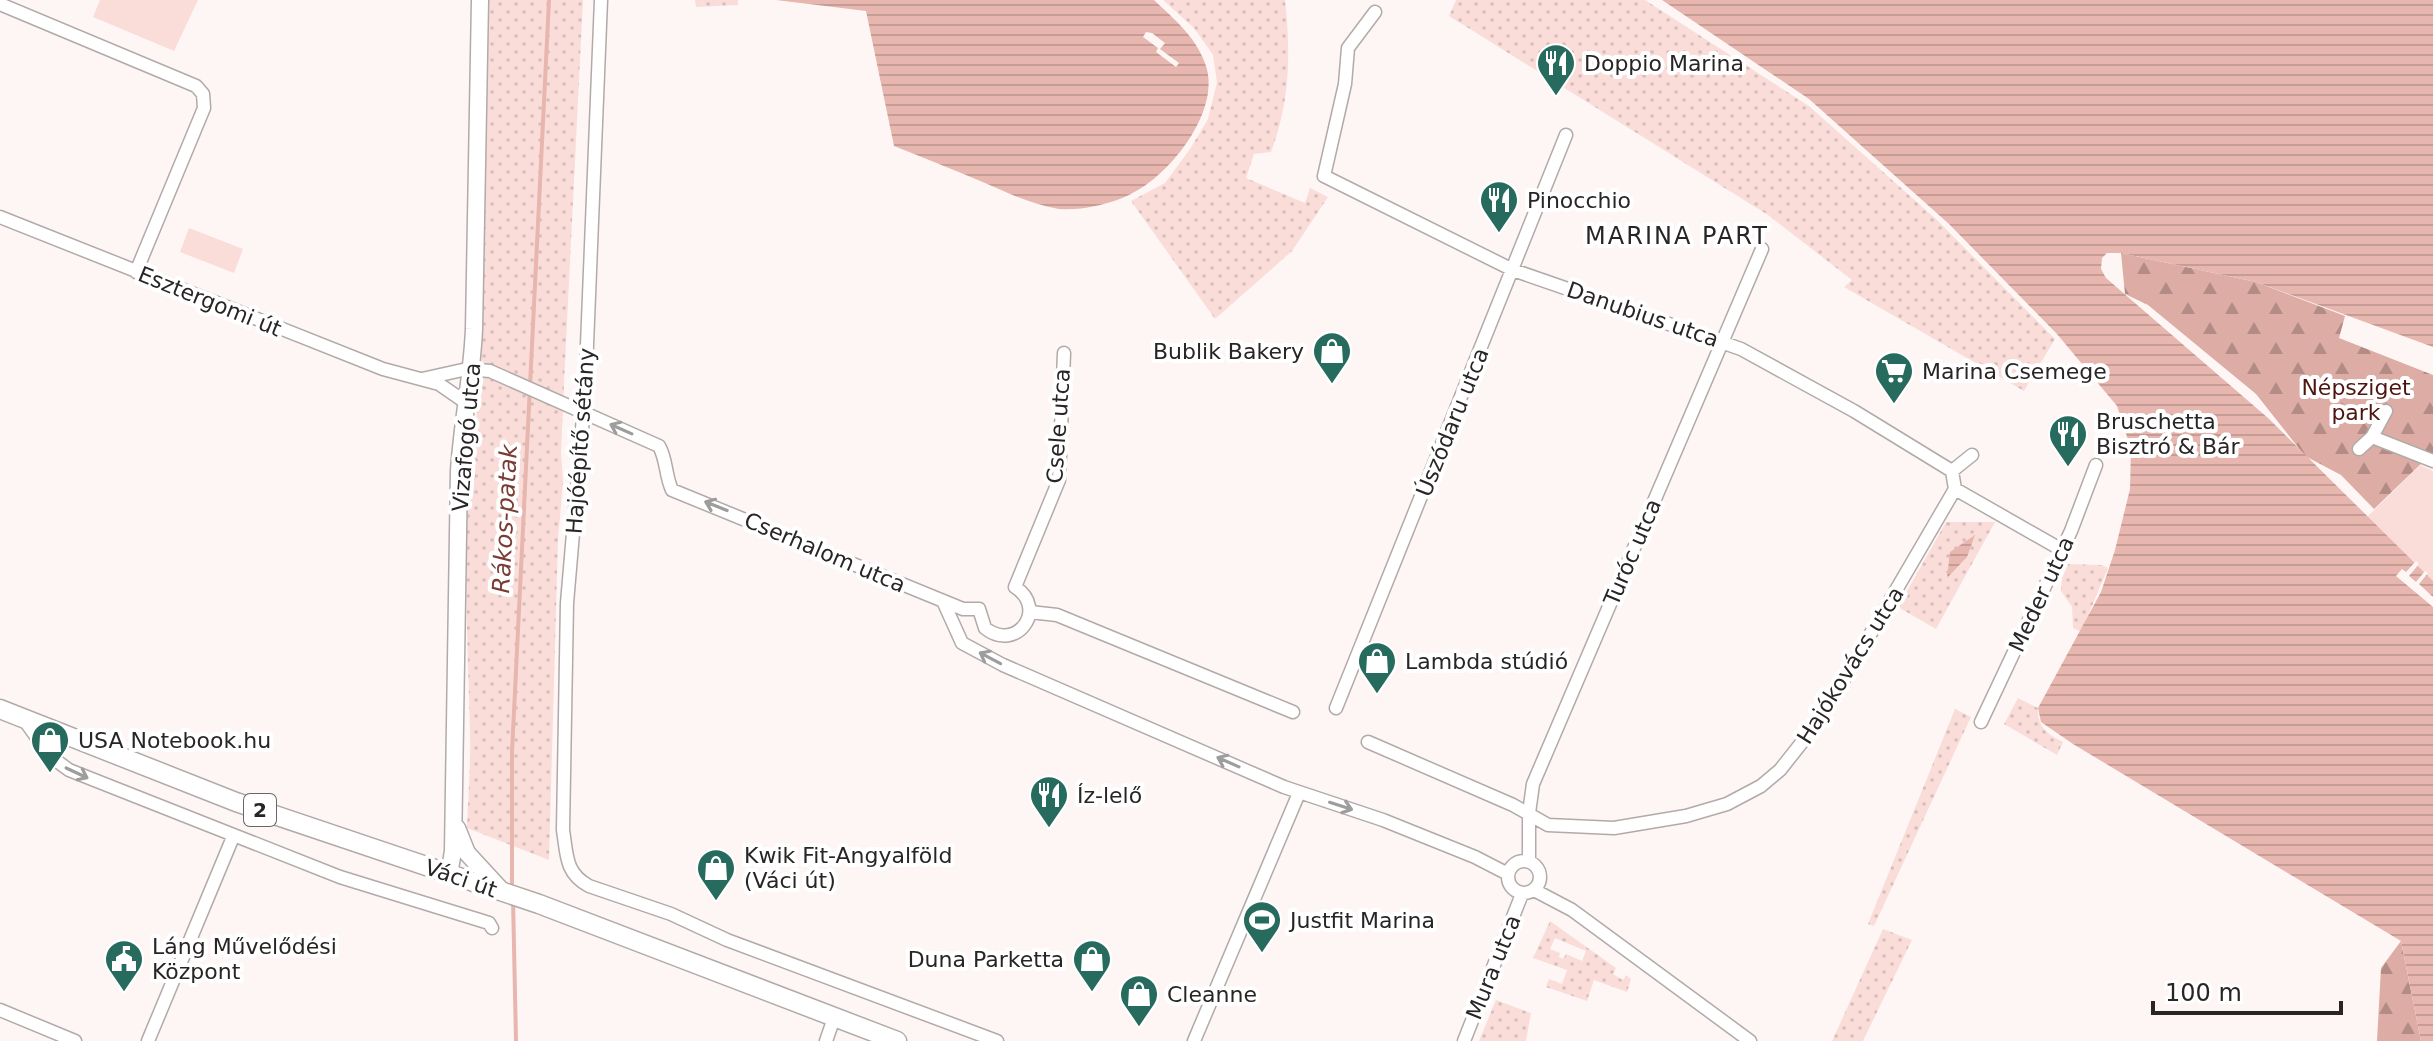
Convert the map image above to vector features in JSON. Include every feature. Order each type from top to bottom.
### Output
[{"type":"main road","name":"Váci út","points":[[0,709],[236,802],[539,904],[897,1041]]},
{"type":"street","name":"Vizafogó utca","points":[[449,875],[454,819],[459,471],[472,369],[480,0]]},
{"type":"street","name":"Hajóépítő sétány","points":[[601,0],[582,412],[567,603],[563,830],[569,867],[577,879],[671,914],[727,940],[997,1041]]},
{"type":"street","points":[[0,4],[196,86],[203,94],[204,108],[136,272]]},
{"type":"street","name":"Danubius utca","points":[[1375,12],[1348,48],[1345,84],[1324,176],[1513,270],[1741,349],[1854,411],[1952,471]]},
{"type":"street","name":"Úszódaru utca","points":[[1336,708],[1566,135]]},
{"type":"street","name":"Esztergomi út","points":[[0,217],[383,369],[446,387],[468,404]]},
{"type":"street","name":"Turóc utca","points":[[1529,861],[1529,813],[1533,784],[1762,249]]},
{"type":"street","name":"Csele utca","points":[[1030,612],[1026,597],[1015,587],[1059,480],[1064,353]]},
{"type":"street","name":"Esztergomi út","points":[[422,379],[472,369]]},
{"type":"street","points":[[472,369],[490,371],[582,412]]},
{"type":"street","points":[[2359,449],[2372,437],[2386,411]]},
{"type":"street","name":"Cserhalom utca","points":[[582,412],[659,446],[665,456],[667,481],[672,490],[963,609],[979,609],[981,622],[999,635],[1013,635],[1024,626],[1030,612]]},
{"type":"street","points":[[2372,437],[2433,461]]},
{"type":"street","points":[[1972,455],[1952,471],[1955,489],[2062,550]]},
{"type":"street","name":"Meder utca","points":[[1981,722],[2062,550],[2096,465]]},
{"type":"street","name":"Hajókovács utca","points":[[1529,813],[1548,825],[1614,828],[1697,813],[1727,804],[1761,786],[1798,750],[1822,717],[1955,489]]},
{"type":"street","points":[[943,601],[962,643],[1003,665],[1299,793],[1383,820],[1511,869],[1529,861],[1539,871],[1532,888]]},
{"type":"street","points":[[1030,612],[1057,615],[1293,712]]},
{"type":"street","name":"Váci út","points":[[23,719],[50,756],[69,770],[340,877],[489,923],[492,928]]},
{"type":"street","points":[[1368,742],[1529,813]]},
{"type":"street","points":[[1194,1041],[1299,793]]},
{"type":"street","points":[[454,819],[467,853],[502,891]]},
{"type":"street","points":[[148,1041],[233,837]]},
{"type":"street","points":[[1511,869],[1512,889],[1532,888],[1572,910],[1750,1041]]},
{"type":"street","name":"Mura utca","points":[[1464,1041],[1532,888]]},
{"type":"street","points":[[0,1010],[75,1041]]},
{"type":"street","points":[[826,1041],[835,1015]]},
{"type":"shaded area","points":[[100,0],[198,0],[174,51],[93,17]]},
{"type":"shaded area","points":[[488,0],[583,0],[561,453],[563,481],[558,540],[549,860],[467,828],[470,742],[467,523],[479,400]]},
{"type":"shaded area","points":[[695,0],[738,0],[738,5],[696,7]]},
{"type":"shaded area","points":[[776,0],[1154,0],[1184,30],[1202,56],[1209,84],[1206,103],[1199,122],[1175,158],[1146,185],[1123,198],[1096,206],[1077,209],[1049,207],[894,146],[866,11]]},
{"type":"shaded area","points":[[1163,0],[1285,0],[1288,58],[1282,115],[1271,152],[1254,154],[1246,178],[1305,203],[1310,188],[1328,197],[1292,251],[1215,319],[1131,201],[1165,183],[1190,149],[1208,119],[1217,82],[1213,55],[1194,28]]},
{"type":"shaded area","points":[[1456,0],[1645,0],[1809,106],[1937,220],[2055,339],[2024,391],[1844,287],[1852,280],[1768,215],[1449,16]]},
{"type":"shaded area","points":[[1662,0],[2433,0],[2433,347],[2256,282],[2121,253],[2107,253],[2102,258],[2101,269],[2106,278],[2268,418],[2433,581],[2433,1041],[2421,1041],[2401,941],[2041,722],[2038,708],[2101,592],[2130,489],[2131,449],[2117,406],[2057,334],[1949,224],[1809,99]]},
{"type":"shaded area","points":[[189,228],[243,249],[234,273],[180,252]]},
{"type":"shaded area","points":[[2420,465],[2433,471],[2433,582],[2367,517]]},
{"type":"shaded area","points":[[1946,522],[1995,522],[1936,629],[1898,607]]},
{"type":"shaded area","points":[[1975,535],[1967,557],[1947,578],[1950,552]]},
{"type":"shaded area","points":[[2068,564],[2108,568],[2081,632],[2073,628],[2072,607],[2061,591]]},
{"type":"shaded area","points":[[2018,698],[2038,708],[2039,721],[2044,730],[2063,742],[2057,755],[2004,724]]},
{"type":"shaded area","points":[[1955,709],[1971,717],[1874,926],[1868,924]]},
{"type":"shaded area","points":[[1550,921],[1616,968],[1613,974],[1623,980],[1626,975],[1631,979],[1627,992],[1594,980],[1587,1001],[1546,987],[1549,979],[1562,984],[1567,970],[1533,958]],"holes":[[[1555,938],[1586,951],[1582,961],[1566,954],[1563,959],[1559,957],[1560,953],[1550,949]]]},
{"type":"shaded area","points":[[1883,929],[1912,940],[1863,1041],[1832,1041]]},
{"type":"shaded area","points":[[1496,1000],[1531,1013],[1526,1041],[1479,1041]]},
{"type":"green space","name":"Népsziget park","points":[[2121,253],[2256,282],[2345,316],[2339,338],[2433,375],[2433,461],[2426,459],[2374,509],[2341,475],[2305,456],[2256,394],[2148,305],[2125,294]]},
{"type":"green space","points":[[2401,941],[2421,1041],[2377,1041],[2381,968]]},
{"type":"pier","points":[[1146,32],[1165,43],[1160,49],[1179,63],[1176,67],[1143,37]]},
{"type":"pier","points":[[2416,561],[2419,564],[2409,576],[2416,582],[2425,571],[2428,573],[2419,584],[2433,597],[2433,607],[2396,576],[2402,569],[2406,572]]},
{"type":"waterway","name":"Rákos-patak","points":[[512,891],[512,752],[549,0]]},
{"type":"waterway","name":"Rákos-patak","points":[[513,899],[516,1041]]},
{"type":"place","name":"Doppio Marina","points":[[1556,97]]},
{"type":"place","name":"Pinocchio","points":[[1499,234]]},
{"type":"place","name":"Bublik Bakery","points":[[1332,385]]},
{"type":"place","name":"Marina Csemege","points":[[1894,405]]},
{"type":"place","name":"Bruschetta Bisztró & Bár","points":[[2068,468]]},
{"type":"place","name":"Lambda stúdió","points":[[1377,695]]},
{"type":"place","name":"USA Notebook.hu","points":[[50,774]]},
{"type":"place","name":"Íz-lelő","points":[[1049,829]]},
{"type":"place","name":"Kwik Fit-Angyalföld (Váci út)","points":[[716,902]]},
{"type":"place","name":"Justfit Marina","points":[[1262,954]]},
{"type":"place","name":"Láng Művelődési Központ","points":[[124,993]]},
{"type":"place","name":"Duna Parketta","points":[[1092,993]]},
{"type":"place","name":"Cleanne","points":[[1139,1028]]},
{"type":"district","name":"MARINA PART","points":[[1677,236]]}]
